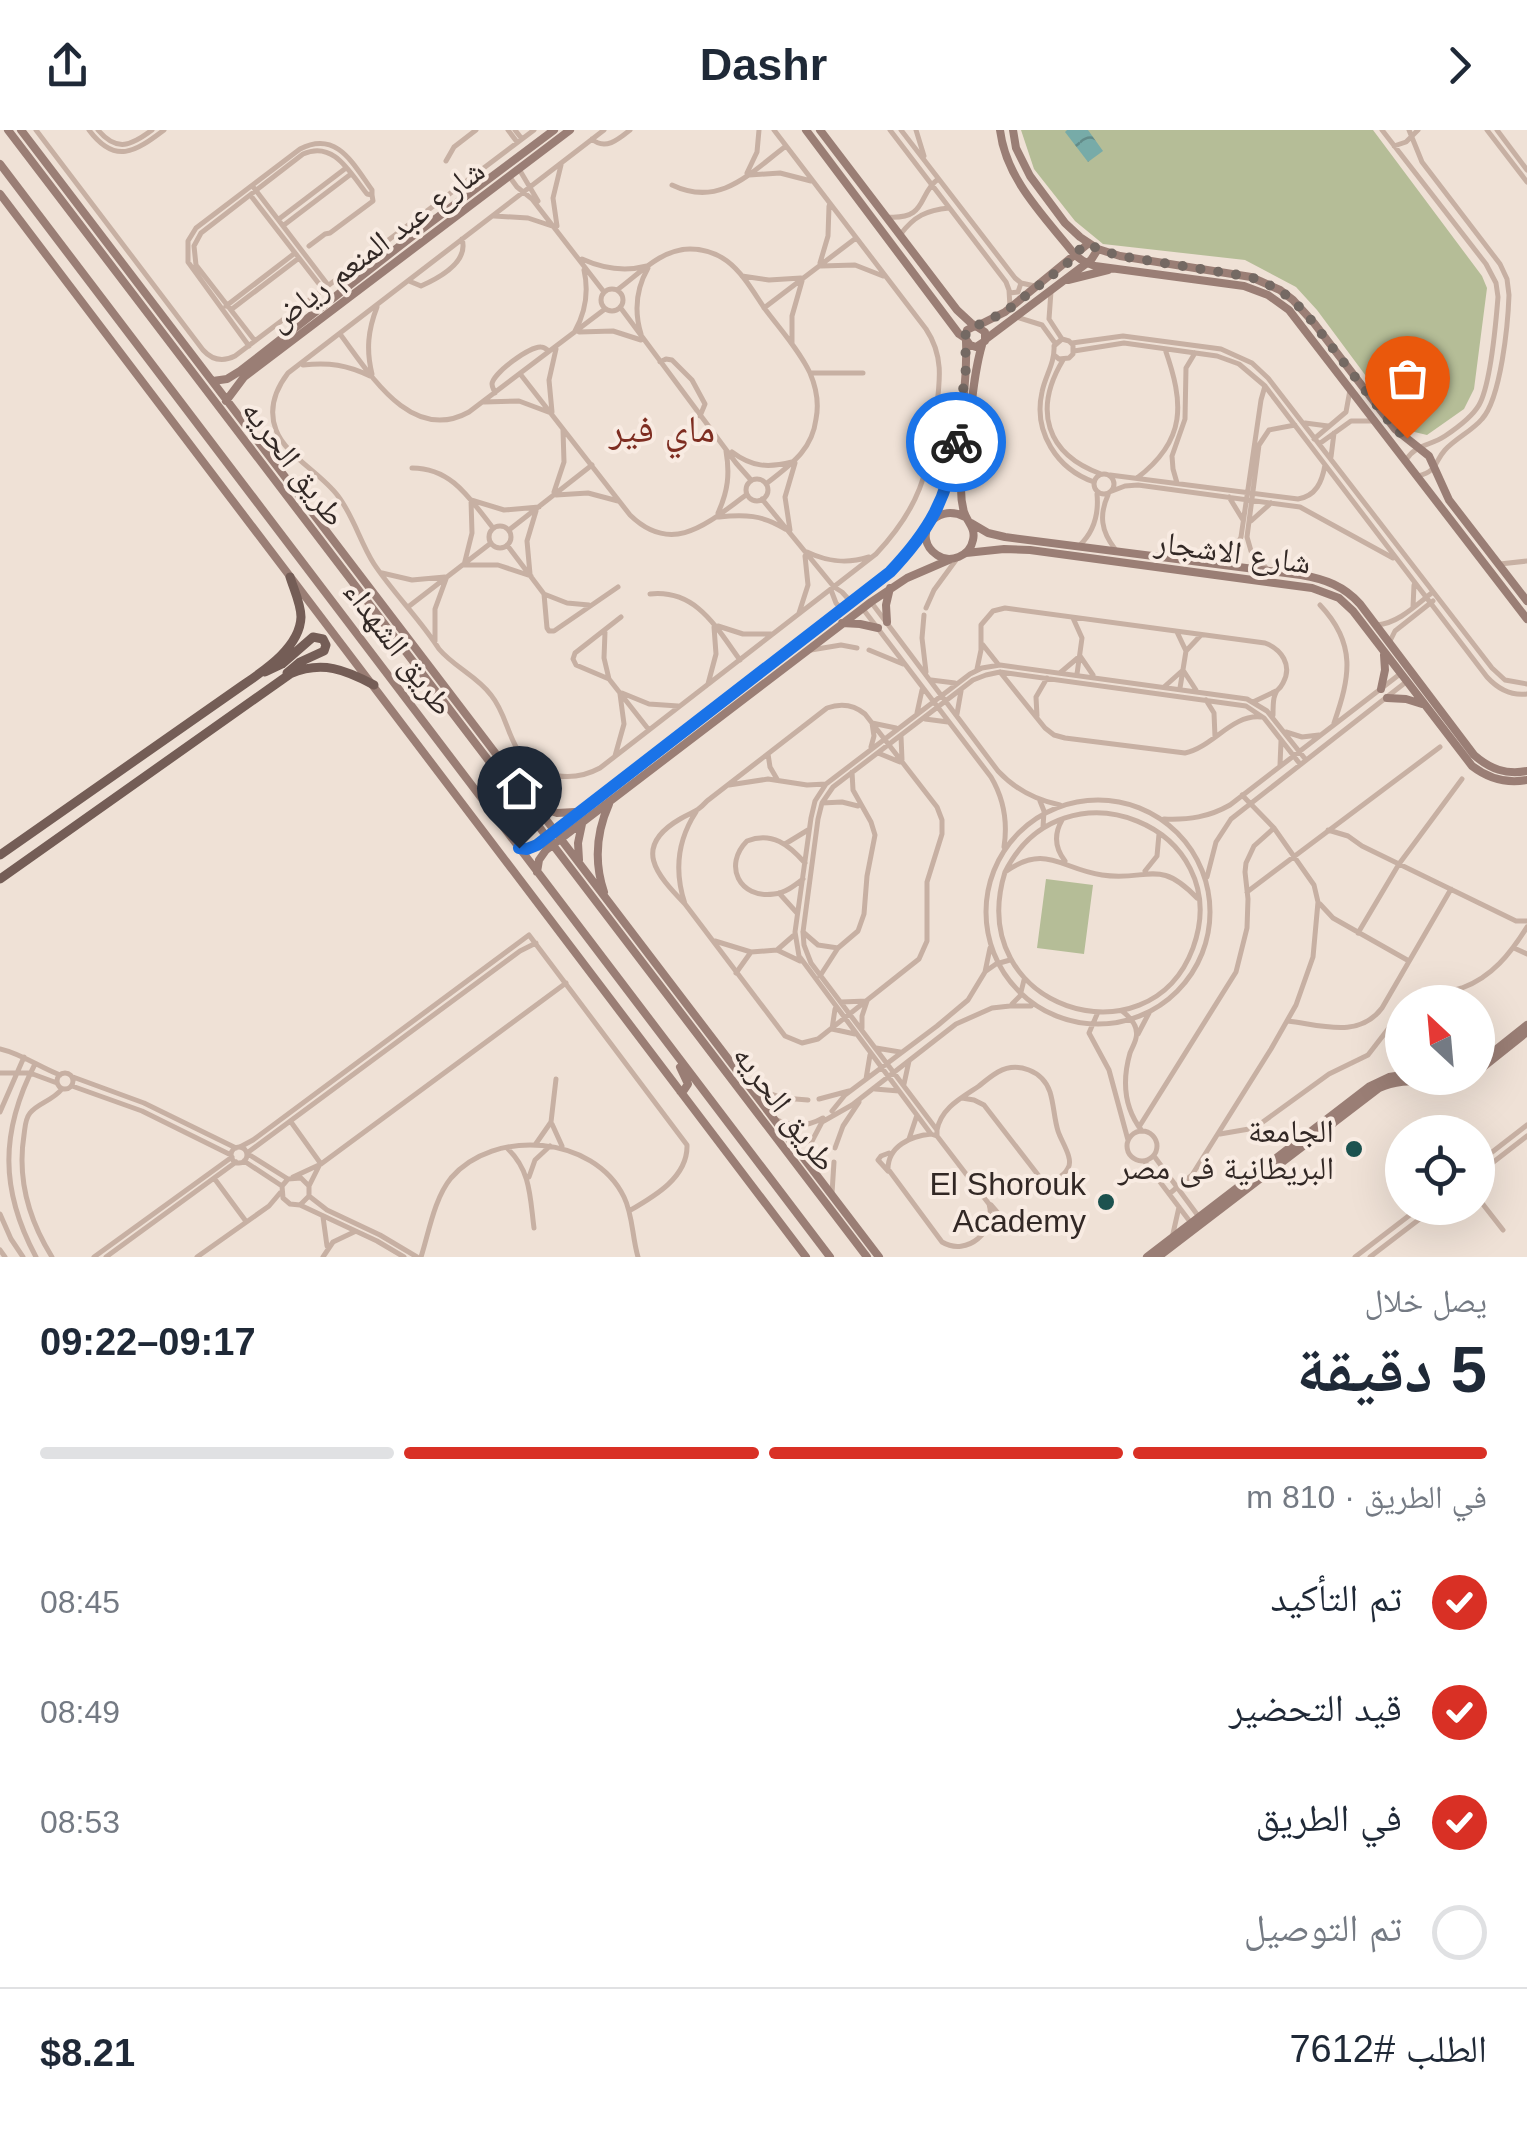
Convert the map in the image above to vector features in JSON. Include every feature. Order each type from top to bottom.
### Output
[{"type":"main road","points":[[0,855],[260,673],[290,645],[299,627],[300,607],[290,577]]},
{"type":"main road","points":[[260,673],[282,664],[313,636],[323,638],[324,652],[296,664],[282,679]]},
{"type":"main road","points":[[0,879],[299,670],[328,666],[374,686]]},
{"type":"street","name":"طريق الحريه","points":[[8,130],[208,384]]},
{"type":"street","name":"طريق الحريه","points":[[21,130],[223,404],[816,1182],[867,1257]]},
{"type":"street","points":[[36,130],[206,354],[216,359],[235,356],[534,130]]},
{"type":"street","points":[[88,130],[102,145],[119,152],[138,149],[164,130]]},
{"type":"street","points":[[98,130],[110,142],[124,145],[152,130]]},
{"type":"street","points":[[446,160],[476,130]]},
{"type":"street","points":[[512,130],[520,140]]},
{"type":"street","name":"شارع عبد المنعم رياض","points":[[223,404],[244,376],[515,165],[554,130]]},
{"type":"street","name":"شارع عبد المنعم رياض","points":[[515,165],[570,130]]},
{"type":"street","points":[[604,130],[288,373],[273,405],[275,428],[287,449],[319,474],[338,496],[380,572],[448,659],[488,691],[502,710],[519,752],[533,766],[551,775],[572,778],[592,773],[614,757],[876,554],[898,528],[920,490],[929,462],[940,380],[940,362],[931,336],[774,130]]},
{"type":"street","points":[[592,139],[608,144],[630,130]]},
{"type":"street","points":[[746,176],[760,130]]},
{"type":"street","points":[[806,130],[973,346],[984,342],[1038,287],[1093,246]]},
{"type":"street","points":[[820,130],[957,310],[985,332],[962,482],[974,539],[934,590],[925,611],[922,638],[928,677]]},
{"type":"street","points":[[890,130],[1006,282],[1013,313]]},
{"type":"street","points":[[903,130],[1013,276],[1021,283],[1038,287]]},
{"type":"street","points":[[916,130],[927,164]]},
{"type":"street","points":[[1000,130],[1013,173],[1076,255],[1088,264],[1231,283],[1268,295],[1298,319],[1527,618]]},
{"type":"street","points":[[1012,130],[1030,176],[1066,223],[1093,246],[1120,256],[1258,279],[1280,290],[1304,311],[1395,429],[1419,446],[1435,467],[1449,500],[1527,601]]},
{"type":"street","points":[[1394,146],[1406,142],[1418,130]]},
{"type":"street","points":[[1490,130],[1527,170]]},
{"type":"street","points":[[1490,130],[1527,182]]},
{"type":"street","points":[[1385,131],[1486,264],[1497,290],[1498,304],[1482,400],[1468,418],[1445,436],[1419,446],[1406,460]]},
{"type":"street","points":[[1411,134],[1422,162],[1500,264],[1509,295],[1494,400],[1480,421],[1446,449],[1435,467],[1418,476]]},
{"type":"street","points":[[252,343],[196,265],[194,246],[204,230],[300,149],[322,143],[343,152],[373,201],[309,246]]},
{"type":"street","points":[[672,185],[691,192],[711,193],[730,187],[786,146]]},
{"type":"street","points":[[556,227],[554,189],[562,162]]},
{"type":"street","name":"طريق الشهداء","points":[[0,164],[830,1257]]},
{"type":"street","points":[[515,165],[532,199],[605,291]]},
{"type":"street","points":[[278,225],[351,169]]},
{"type":"street","name":"شارع عبد المنعم رياض","points":[[208,384],[236,374],[506,172]]},
{"type":"street","points":[[506,172],[527,190]]},
{"type":"street","points":[[746,176],[780,173],[814,182]]},
{"type":"street","points":[[886,217],[901,218],[918,209],[931,184],[938,179]]},
{"type":"street","points":[[854,194],[864,187]]},
{"type":"street","points":[[251,190],[326,287]]},
{"type":"street","name":"طريق الشهداء","points":[[0,194],[806,1257]]},
{"type":"street","points":[[818,267],[828,236],[829,202]]},
{"type":"street","points":[[900,235],[921,213],[949,208]]},
{"type":"street","points":[[491,217],[519,216],[556,227]]},
{"type":"street","points":[[278,225],[297,256],[326,287]]},
{"type":"street","points":[[764,308],[856,238]]},
{"type":"street","points":[[408,280],[421,286],[442,275],[463,254],[462,239]]},
{"type":"street","points":[[519,848],[535,846],[582,823],[890,572],[935,517],[945,490],[955,449],[968,330],[1013,313],[1051,291],[1088,264],[1093,246]]},
{"type":"street","points":[[605,291],[618,290],[673,252],[702,250],[728,262],[741,276],[792,345],[810,373],[816,391],[816,420],[809,444],[766,484]]},
{"type":"street","points":[[226,310],[297,256]]},
{"type":"street","points":[[582,261],[616,269],[650,265]]},
{"type":"street","points":[[573,334],[586,300],[582,261]]},
{"type":"street","points":[[644,342],[636,308],[650,265]]},
{"type":"street","points":[[818,267],[854,266],[887,278]]},
{"type":"street","points":[[1060,284],[1115,268]]},
{"type":"street","points":[[741,276],[769,280],[804,278]]},
{"type":"street","points":[[792,345],[792,316],[804,278]]},
{"type":"street","points":[[1010,292],[1020,290],[1021,283]]},
{"type":"street","points":[[618,290],[622,298],[618,308]]},
{"type":"street","points":[[605,291],[601,301],[605,309]]},
{"type":"street","points":[[1051,291],[1048,315],[1059,341]]},
{"type":"street","points":[[373,377],[368,346],[377,306]]},
{"type":"street","points":[[618,308],[750,481]]},
{"type":"street","points":[[340,334],[402,407],[426,420],[453,420],[482,403],[605,309],[618,308]]},
{"type":"street","points":[[107,336],[103,320],[111,310]]},
{"type":"street","points":[[1013,313],[1038,323],[1073,347],[1116,343],[1217,356],[1239,364],[1265,386],[1314,444],[1494,684],[1512,694],[1527,694]]},
{"type":"street","points":[[1038,323],[1048,315]]},
{"type":"street","points":[[573,334],[614,331],[644,342]]},
{"type":"street","points":[[1073,347],[1123,336],[1232,352],[1260,370],[1298,424]]},
{"type":"street","points":[[1059,341],[1053,349],[1040,400],[1040,417],[1045,436],[1062,463],[1094,482]]},
{"type":"street","points":[[553,415],[548,380],[558,345]]},
{"type":"street","points":[[495,393],[494,380],[513,361],[540,347],[550,351]]},
{"type":"street","points":[[1073,347],[1049,393],[1047,412],[1060,448],[1081,467],[1110,476],[1270,499],[1308,510],[1399,562]]},
{"type":"street","points":[[1136,478],[1166,450],[1176,429],[1178,395],[1165,349]]},
{"type":"street","points":[[1177,483],[1172,456],[1185,418],[1186,368],[1195,353]]},
{"type":"street","points":[[1054,355],[1063,360]]},
{"type":"street","points":[[660,362],[672,360],[692,380],[705,404],[700,416]]},
{"type":"street","points":[[300,365],[343,365],[373,377]]},
{"type":"street","points":[[521,373],[642,525],[666,534],[692,532],[746,495]]},
{"type":"street","points":[[810,373],[862,373]]},
{"type":"street","points":[[1218,564],[1236,549],[1246,522],[1265,386]]},
{"type":"street","points":[[1246,522],[1270,499],[1310,496],[1322,480],[1333,429],[1346,412],[1350,387]]},
{"type":"street","points":[[482,403],[519,401],[553,415]]},
{"type":"street","name":"طريق الحريه","points":[[223,404],[535,805],[554,838],[580,864],[748,1085],[761,1111],[774,1118],[811,1168],[816,1182],[832,1196],[879,1257]]},
{"type":"street","points":[[1314,444],[1350,421],[1376,421]]},
{"type":"street","points":[[1096,491],[1102,494],[1138,485],[1230,493],[1253,475],[1264,434],[1275,427],[1298,424],[1333,429]]},
{"type":"street","points":[[552,496],[564,462],[563,427]]},
{"type":"street","points":[[725,448],[756,466],[795,461]]},
{"type":"street","points":[[716,517],[728,488],[725,448]]},
{"type":"street","points":[[790,533],[786,497],[795,461]]},
{"type":"street","points":[[1328,463],[1498,675],[1513,683],[1527,684]]},
{"type":"street","points":[[509,530],[592,465]]},
{"type":"street","points":[[412,468],[427,468],[454,481],[494,528]]},
{"type":"street","points":[[1094,482],[1101,474]]},
{"type":"street","points":[[1253,475],[1270,499]]},
{"type":"street","points":[[1110,476],[1114,481],[1102,520],[1106,537],[1117,551]]},
{"type":"street","points":[[746,495],[750,481],[758,478],[766,484],[764,498]]},
{"type":"street","points":[[1079,546],[1095,520],[1098,507],[1094,482]]},
{"type":"street","points":[[552,496],[588,493],[622,503]]},
{"type":"street","points":[[1230,493],[1246,522],[1251,551],[1269,571]]},
{"type":"street","points":[[746,495],[752,500],[764,498]]},
{"type":"street","points":[[764,498],[832,588],[842,610]]},
{"type":"street","points":[[471,500],[504,510],[538,507]]},
{"type":"street","points":[[464,564],[472,532],[471,500]]},
{"type":"street","points":[[531,576],[527,541],[538,507]]},
{"type":"street","points":[[935,517],[950,511],[968,520]]},
{"type":"street","points":[[716,517],[755,516],[790,533]]},
{"type":"street","name":"شارع الاشجار","points":[[968,520],[997,535],[1326,581],[1345,590],[1375,625],[1406,682],[1481,762],[1498,770],[1527,771]]},
{"type":"street","points":[[502,526],[509,530],[511,538],[507,545],[499,548],[492,544],[489,535],[494,528],[502,526]]},
{"type":"street","points":[[928,526],[930,548],[939,556],[958,556]]},
{"type":"street","points":[[408,607],[492,544]]},
{"type":"street","points":[[507,545],[544,594],[549,632],[618,587]]},
{"type":"street","points":[[802,549],[834,561],[860,560],[876,554]]},
{"type":"street","points":[[798,615],[808,585],[802,549]]},
{"type":"street","name":"شارع الاشجار","points":[[958,556],[1004,549],[1030,550],[1322,590],[1339,598],[1386,647],[1479,772],[1502,781],[1527,780]]},
{"type":"street","points":[[766,675],[808,651],[890,587],[958,556]]},
{"type":"street","points":[[1498,564],[1527,561]]},
{"type":"street","points":[[464,564],[498,564],[531,576]]},
{"type":"street","points":[[380,572],[412,580],[448,577]]},
{"type":"street","points":[[1299,586],[1301,576]]},
{"type":"street","points":[[436,643],[435,609],[448,577]]},
{"type":"street","points":[[1413,607],[1414,582]]},
{"type":"street","points":[[887,622],[890,587]]},
{"type":"street","points":[[832,588],[852,603]]},
{"type":"street","points":[[650,594],[667,593],[699,606],[740,660]]},
{"type":"street","points":[[544,594],[592,605]]},
{"type":"street","points":[[1384,694],[1386,647],[1395,631],[1435,594]]},
{"type":"street","points":[[1375,625],[1392,622],[1428,600]]},
{"type":"street","points":[[871,602],[1004,777],[1039,799],[1063,805]]},
{"type":"street","points":[[1320,605],[1340,633],[1347,654],[1346,688],[1334,726]]},
{"type":"street","points":[[862,608],[996,784],[1006,824],[1004,850],[988,914],[996,964],[1006,982],[1039,1008],[1065,1019],[1091,1026],[1112,1026],[1150,1013],[1188,976],[1202,950],[1209,923],[1207,880],[1200,857],[1177,829],[1135,809],[1106,803],[1063,805],[1029,820],[1004,850]]},
{"type":"street","points":[[832,1029],[837,1004],[808,957],[799,932],[819,802],[874,751],[977,670],[984,620],[999,609],[1265,643],[1277,649],[1287,666],[1285,680],[1276,691],[1253,702]]},
{"type":"street","points":[[610,678],[576,665],[573,659],[575,653],[621,616]]},
{"type":"street","points":[[1072,617],[1082,638]]},
{"type":"street","points":[[1076,678],[1082,638],[1099,621]]},
{"type":"street","points":[[842,623],[878,628]]},
{"type":"street","points":[[713,624],[743,634],[774,634]]},
{"type":"street","points":[[708,685],[716,654],[713,624]]},
{"type":"street","points":[[606,629],[604,658],[610,678],[649,730]]},
{"type":"street","points":[[1176,631],[1186,651]]},
{"type":"street","points":[[1179,692],[1186,651],[1202,634]]},
{"type":"street","points":[[981,643],[1037,719],[1050,732],[1065,738],[1179,753],[1196,750],[1246,718],[1264,718]]},
{"type":"street","points":[[808,651],[841,646],[858,648]]},
{"type":"street","points":[[869,650],[907,666]]},
{"type":"street","points":[[1060,673],[1080,656]]},
{"type":"street","points":[[1080,656],[1095,678]]},
{"type":"street","points":[[928,677],[960,685],[1000,669],[1048,678],[1095,678],[1164,687],[1206,700],[1246,706],[1282,735],[1303,762]]},
{"type":"street","points":[[977,670],[1060,673],[1241,698],[1273,718],[1282,735],[1280,766]]},
{"type":"street","points":[[1164,687],[1183,670]]},
{"type":"street","points":[[1183,670],[1198,692]]},
{"type":"street","points":[[1207,880],[1213,851],[1225,826],[1384,694],[1400,674]]},
{"type":"street","points":[[1037,719],[1036,697],[1048,678]]},
{"type":"street","points":[[1162,819],[1185,820],[1213,814],[1322,734],[1406,682]]},
{"type":"street","points":[[537,872],[541,856],[580,811],[755,684]]},
{"type":"street","points":[[958,717],[960,685]]},
{"type":"street","points":[[919,716],[923,687]]},
{"type":"street","points":[[614,757],[624,724],[619,691]]},
{"type":"street","points":[[619,691],[649,704],[682,705]]},
{"type":"street","points":[[1273,718],[1276,691]]},
{"type":"street","points":[[1384,694],[1424,705]]},
{"type":"street","points":[[1206,700],[1214,713],[1215,737]]},
{"type":"street","points":[[855,707],[886,741],[937,807],[942,820],[942,834],[925,893],[923,952],[914,965],[868,1002],[810,1043],[802,1043],[788,1038],[655,870],[653,849],[666,828],[696,812],[827,708],[855,707]]},
{"type":"street","points":[[919,716],[950,723]]},
{"type":"street","points":[[872,723],[900,731]]},
{"type":"street","points":[[872,723],[874,751]]},
{"type":"street","points":[[900,731],[903,763]]},
{"type":"street","points":[[1282,735],[1322,734]]},
{"type":"street","points":[[1247,892],[1440,747]]},
{"type":"street","points":[[874,751],[903,763]]},
{"type":"street","points":[[801,961],[798,914],[810,828],[819,802],[826,784],[874,751]]},
{"type":"street","points":[[768,754],[777,779]]},
{"type":"street","points":[[820,976],[863,920],[874,835],[853,790],[852,772]]},
{"type":"street","points":[[726,786],[777,779],[826,784]]},
{"type":"street","points":[[1358,932],[1400,864],[1462,780]]},
{"type":"street","points":[[800,784],[819,802],[861,807]]},
{"type":"street","points":[[1169,1194],[1192,1175],[1288,1021],[1308,973],[1318,923],[1318,902],[1310,877],[1274,828],[1242,796]]},
{"type":"street","points":[[1039,799],[1044,811],[1043,827]]},
{"type":"street","points":[[608,901],[597,856],[602,822],[611,800]]},
{"type":"street","points":[[535,805],[557,813],[580,811]]},
{"type":"street","points":[[685,904],[678,856],[684,833],[696,812]]},
{"type":"street","points":[[1085,814],[1118,815],[1140,822],[1182,855],[1198,898],[1196,935],[1181,969],[1155,995],[1121,1010],[1098,1012],[1066,1006],[1037,991],[1010,960],[1000,932],[1000,887],[1020,847],[1043,827],[1085,814]]},
{"type":"street","points":[[1349,815],[1354,839]]},
{"type":"street","points":[[1064,818],[1057,830],[1056,843],[1066,863]]},
{"type":"street","points":[[1174,846],[1177,829],[1185,820]]},
{"type":"street","points":[[580,864],[578,843],[582,823]]},
{"type":"street","points":[[1006,824],[1030,836]]},
{"type":"street","points":[[785,844],[810,828]]},
{"type":"street","points":[[1128,1140],[1141,1129],[1236,972],[1247,928],[1244,872],[1250,854],[1274,828]]},
{"type":"street","points":[[1328,830],[1354,839],[1526,927]]},
{"type":"street","points":[[1143,873],[1158,856],[1159,834]]},
{"type":"street","points":[[803,879],[779,894],[763,894],[748,889],[739,880],[734,865],[738,850],[747,840],[762,836],[785,844],[805,864]]},
{"type":"street","points":[[1182,855],[1200,857],[1213,851]]},
{"type":"street","points":[[1005,872],[1032,858],[1054,858],[1108,876],[1160,873],[1176,879],[1198,898]]},
{"type":"street","points":[[1288,1021],[1344,1028],[1363,1025],[1379,1014],[1451,889]]},
{"type":"street","points":[[779,894],[798,914]]},
{"type":"street","points":[[1318,902],[1332,918],[1410,962]]},
{"type":"street","points":[[1318,923],[1332,918]]},
{"type":"street","points":[[1516,921],[1526,927]]},
{"type":"street","points":[[1465,985],[1496,967],[1526,927]]},
{"type":"street","points":[[799,932],[818,944],[838,948]]},
{"type":"street","points":[[712,940],[750,952],[777,950],[799,932]]},
{"type":"street","points":[[0,1050],[20,1054],[60,1074],[68,1073],[144,1103],[238,1147],[254,1140],[528,934],[687,1145],[679,1175],[629,1210]]},
{"type":"street","points":[[94,1257],[290,1122],[536,943]]},
{"type":"street","points":[[774,1118],[797,1126],[828,1115],[852,1090],[961,1007],[985,972],[991,945]]},
{"type":"street","points":[[1514,948],[1527,954]]},
{"type":"street","points":[[777,950],[801,961],[1004,1219],[964,1246],[946,1245],[891,1174],[888,1163],[892,1152],[909,1139],[935,1133]]},
{"type":"street","points":[[736,972],[750,952]]},
{"type":"street","points":[[985,972],[1010,960]]},
{"type":"street","points":[[1010,1006],[1020,996],[1024,980]]},
{"type":"street","points":[[268,1206],[297,1205],[308,1196],[313,1174],[322,1164],[566,983]]},
{"type":"street","points":[[837,1004],[868,1002]]},
{"type":"street","points":[[859,1033],[868,1002]]},
{"type":"street","points":[[811,1168],[809,1151],[817,1128],[828,1116],[872,1090],[964,1020],[984,1010],[1010,1006],[1039,1008]]},
{"type":"street","points":[[1121,1010],[1133,1021],[1136,1037]]},
{"type":"street","points":[[1098,1012],[1090,1037],[1113,1082],[1128,1140],[1127,1151],[1139,1162],[1154,1156],[1158,1148],[1156,1140],[1141,1129],[1129,1108],[1125,1085],[1128,1060],[1150,1013]]},
{"type":"street","points":[[1495,1053],[1527,1028]]},
{"type":"street","points":[[832,1029],[859,1033]]},
{"type":"street","points":[[1217,1135],[1260,1124],[1328,1074],[1368,1055],[1385,1033]]},
{"type":"street","points":[[872,1050],[902,1052]]},
{"type":"street","points":[[866,1080],[872,1050]]},
{"type":"street","points":[[677,1056],[688,1084],[680,1091]]},
{"type":"street","points":[[0,1112],[24,1058]]},
{"type":"street","points":[[902,1089],[908,1061]]},
{"type":"street","points":[[35,1064],[11,1114],[4,1143],[3,1173],[10,1212],[36,1257]]},
{"type":"street","points":[[920,1113],[943,1112],[997,1072],[1022,1068],[1039,1076],[1049,1089],[1056,1125],[1070,1160],[1067,1170],[1053,1181],[1042,1180],[984,1106],[962,1098]]},
{"type":"street","points":[[1,1074],[30,1073],[66,1090],[72,1086],[73,1077]]},
{"type":"street","points":[[1,1074],[10,1088]]},
{"type":"street","points":[[52,1257],[29,1210],[22,1145],[30,1112],[49,1101],[59,1086],[60,1074]]},
{"type":"street","points":[[534,1146],[551,1122],[556,1079]]},
{"type":"street","points":[[1158,1257],[1385,1079]]},
{"type":"street","points":[[982,1084],[984,1106]]},
{"type":"street","points":[[748,1085],[783,1098],[808,1100]]},
{"type":"street","points":[[1329,1122],[1385,1085]]},
{"type":"street","points":[[72,1086],[154,1116],[240,1157],[304,1180],[309,1186]]},
{"type":"street","points":[[872,1090],[902,1089]]},
{"type":"street","points":[[819,1099],[852,1090]]},
{"type":"street","points":[[835,1148],[843,1126],[862,1097]]},
{"type":"street","points":[[709,1128],[700,1106],[704,1100],[710,1100]]},
{"type":"street","points":[[935,1133],[943,1112]]},
{"type":"street","points":[[909,1139],[920,1113]]},
{"type":"street","points":[[1228,1117],[1243,1130]]},
{"type":"street","points":[[290,1122],[322,1164]]},
{"type":"street","points":[[551,1122],[563,1148]]},
{"type":"street","points":[[1495,1150],[1527,1125]]},
{"type":"street","points":[[1495,1161],[1525,1139]]},
{"type":"street","points":[[528,1180],[535,1160],[550,1146]]},
{"type":"street","points":[[238,1147],[240,1157],[282,1188],[283,1198],[404,1257]]},
{"type":"street","points":[[238,1147],[240,1157]]},
{"type":"street","points":[[308,1196],[327,1210],[419,1257],[442,1193],[452,1177],[477,1158],[508,1149],[563,1148],[588,1158],[609,1175],[629,1210],[638,1257]]},
{"type":"street","points":[[508,1149],[528,1180],[534,1228]]},
{"type":"street","points":[[1154,1156],[1195,1220]]},
{"type":"street","points":[[106,1257],[240,1157]]},
{"type":"street","points":[[832,1196],[834,1162]]},
{"type":"street","points":[[1145,1162],[1179,1207],[1195,1220]]},
{"type":"street","points":[[197,1257],[268,1206],[291,1178],[322,1164]]},
{"type":"street","points":[[214,1178],[246,1221]]},
{"type":"street","points":[[1147,1257],[1232,1196]]},
{"type":"street","points":[[985,1232],[991,1221],[989,1204]]},
{"type":"street","points":[[1172,1238],[1179,1207]]},
{"type":"street","points":[[0,1214],[23,1257]]},
{"type":"street","points":[[323,1217],[327,1249]]},
{"type":"street","points":[[1495,1221],[1502,1230]]},
{"type":"street","points":[[1355,1257],[1397,1225]]},
{"type":"street","points":[[1370,1257],[1412,1225]]},
{"type":"street","points":[[322,1257],[340,1237],[356,1232]]},
{"type":"street","points":[[0,1250],[5,1257]]},
{"type":"green space","points":[[1021,130],[1373,130],[1487,288],[1474,389],[1464,409],[1427,435],[1406,430],[1296,287],[1245,260],[1103,244],[1075,221],[1034,169]]},
{"type":"green space","points":[[1046,879],[1093,885],[1084,954],[1037,948]]},
{"type":"water","points":[[1067,130],[1088,130],[1103,151],[1088,162]]},
{"type":"way so far","points":[[956,442],[968,330],[1005,312],[1089,244],[1120,256],[1236,273],[1280,290],[1304,311],[1395,429],[1407,438]]},
{"type":"place","name":"الجامعة البريطانية فى مصر","points":[[1354,1149]]},
{"type":"place","name":"El Shorouk Academy","points":[[1106,1202]]},
{"type":"district","name":"ماي فير","points":[[662,429]]},
{"type":"route","points":[[519,848],[537,845],[890,572],[935,517],[956,442]]}]
